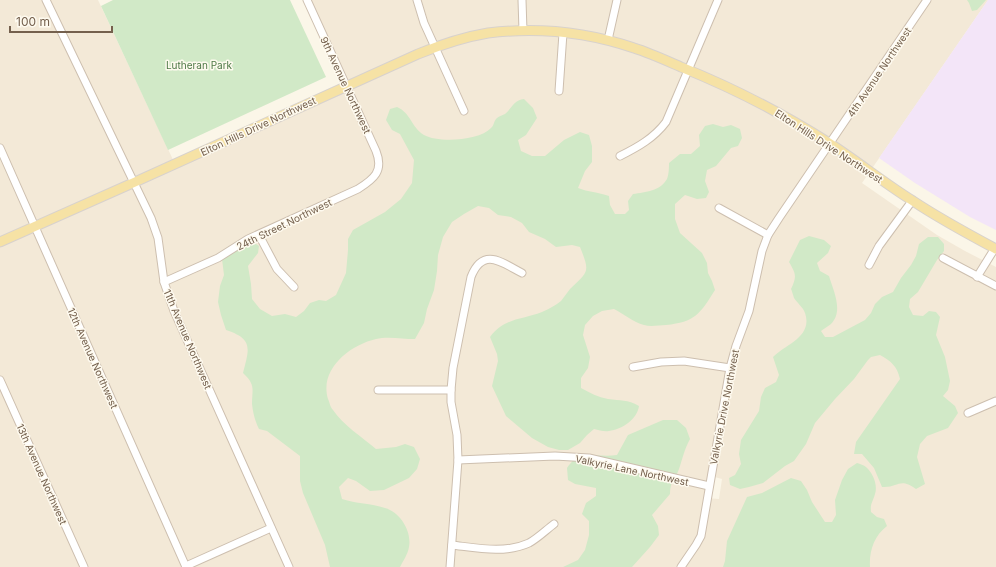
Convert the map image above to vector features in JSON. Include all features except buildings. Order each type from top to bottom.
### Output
[{"type":"main road","name":"Elton Hills Drive Northwest","points":[[0,242],[435,48],[487,34],[523,31],[563,33],[608,40],[634,48],[690,70],[735,90],[769,107],[830,144],[912,201],[961,231],[995,249]]},
{"type":"street","name":"11th Avenue Northwest","points":[[46,0],[135,182],[156,232],[162,261],[164,282],[174,311],[289,567]]},
{"type":"street","name":"9th Avenue Northwest","points":[[307,0],[379,157],[380,161],[377,172]]},
{"type":"street","points":[[417,0],[424,23],[464,111]]},
{"type":"street","points":[[522,0],[523,31]]},
{"type":"street","points":[[608,40],[617,0]]},
{"type":"street","points":[[620,156],[637,147],[659,132],[666,122],[690,70],[718,0]]},
{"type":"street","name":"4th Avenue Northwest","points":[[830,144],[928,0]]},
{"type":"street","points":[[559,91],[563,33]]},
{"type":"street","name":"Valkyrie Drive Northwest","points":[[681,567],[701,536],[730,368],[736,346],[746,321],[762,251],[768,235],[778,218],[830,144]]},
{"type":"street","name":"12th Avenue Northwest","points":[[0,148],[186,567]]},
{"type":"street","name":"24th Street Northwest","points":[[164,282],[218,258],[248,239],[358,189],[370,182],[377,172]]},
{"type":"street","points":[[869,265],[880,246],[912,201]]},
{"type":"street","points":[[719,208],[768,235]]},
{"type":"street","points":[[259,235],[277,269],[294,287]]},
{"type":"street","points":[[977,277],[995,249]]},
{"type":"street","points":[[450,567],[458,460],[457,435],[451,402],[451,390],[453,368],[471,277],[474,268],[479,263],[485,259],[492,258],[522,273]]},
{"type":"street","points":[[943,258],[996,286]]},
{"type":"street","points":[[633,367],[661,362],[684,361],[730,368]]},
{"type":"street","name":"13th Avenue Northwest","points":[[0,380],[84,567]]},
{"type":"street","points":[[378,390],[451,390]]},
{"type":"street","points":[[968,413],[994,401]]},
{"type":"street","name":"Valkyrie Lane Northwest","points":[[458,460],[555,456],[583,458],[709,486]]},
{"type":"street","points":[[452,546],[496,550],[516,548],[534,540],[554,524]]},
{"type":"street","points":[[186,567],[271,528]]},
{"type":"shaded area","points":[[0,0],[98,0],[175,164],[346,86],[307,0],[988,0],[862,183],[937,235],[996,267],[996,567],[0,567]],"holes":[[[711,476],[722,479],[719,499],[707,498]]]},
{"type":"shaded area","points":[[988,0],[996,0],[996,230],[970,217],[915,183],[879,158]]},
{"type":"green space","name":"Lutheran Park","points":[[113,0],[290,0],[326,77],[168,150],[101,6]]},
{"type":"green space","points":[[967,0],[986,0],[977,10],[972,11]]},
{"type":"green space","points":[[524,99],[533,108],[537,118],[526,135],[518,140],[521,151],[532,156],[545,156],[564,140],[580,132],[589,135],[592,146],[592,162],[585,171],[578,188],[609,196],[610,205],[615,214],[625,214],[629,210],[628,201],[633,194],[652,190],[661,186],[668,177],[669,163],[680,154],[691,154],[700,146],[699,135],[705,126],[713,124],[723,127],[731,125],[740,129],[742,138],[738,146],[731,148],[716,166],[707,170],[705,181],[709,192],[706,198],[697,199],[685,195],[675,204],[675,219],[680,233],[702,253],[707,263],[708,273],[715,290],[701,311],[690,319],[676,324],[652,326],[644,325],[632,320],[614,309],[602,311],[593,316],[585,325],[583,335],[590,357],[588,368],[581,378],[581,388],[601,397],[627,401],[635,404],[639,406],[638,411],[632,420],[624,426],[607,431],[594,429],[580,443],[568,450],[559,450],[548,447],[532,438],[506,416],[492,386],[498,361],[497,354],[490,337],[501,326],[513,320],[542,312],[561,301],[586,271],[585,262],[580,247],[572,245],[556,247],[545,239],[529,232],[522,223],[511,217],[498,215],[489,208],[478,206],[452,222],[443,237],[438,255],[434,290],[424,323],[415,339],[380,338],[356,347],[339,360],[332,368],[326,388],[332,409],[347,426],[376,449],[396,447],[405,444],[414,447],[420,459],[417,469],[409,478],[384,490],[370,491],[356,481],[348,478],[339,487],[342,499],[380,506],[396,514],[404,523],[409,535],[408,552],[400,567],[330,567],[325,545],[303,493],[300,481],[300,456],[267,431],[259,429],[255,420],[252,404],[252,384],[243,373],[248,351],[247,346],[241,337],[226,330],[218,302],[220,286],[224,275],[222,259],[226,248],[248,239],[259,246],[258,253],[248,266],[252,299],[260,309],[272,316],[285,314],[296,317],[304,311],[310,303],[319,300],[326,301],[336,295],[346,273],[348,239],[353,230],[385,212],[401,199],[412,183],[414,160],[400,134],[392,130],[386,120],[390,109],[397,107],[402,110],[416,128],[424,135],[430,138],[448,140],[468,138],[485,132],[492,127],[497,118],[505,114],[518,101]]},
{"type":"green space","points":[[809,236],[824,240],[831,246],[828,253],[817,263],[820,271],[829,276],[835,294],[837,307],[835,319],[821,331],[825,337],[833,337],[865,320],[871,313],[875,304],[882,297],[893,292],[916,256],[919,244],[928,237],[938,237],[944,244],[944,251],[918,292],[910,299],[909,307],[913,315],[923,316],[929,311],[936,312],[940,317],[936,335],[945,357],[950,381],[948,390],[943,396],[955,406],[958,413],[948,428],[927,436],[920,444],[917,457],[925,484],[916,489],[902,483],[882,487],[874,468],[862,454],[854,454],[856,442],[900,379],[893,364],[880,355],[871,357],[868,360],[854,379],[815,423],[806,444],[794,461],[763,483],[740,489],[730,485],[729,478],[735,475],[741,464],[739,454],[741,440],[759,411],[761,397],[765,388],[776,382],[779,375],[773,357],[797,339],[805,328],[805,313],[794,298],[791,289],[795,275],[789,262],[800,240]]},
{"type":"green space","points":[[663,420],[677,420],[686,428],[690,439],[672,483],[670,494],[652,515],[658,526],[659,535],[632,567],[563,567],[578,560],[585,550],[589,535],[589,521],[582,514],[586,503],[596,496],[596,488],[575,484],[568,480],[567,468],[575,459],[580,457],[617,455],[628,435]]},
{"type":"green space","points":[[857,463],[865,466],[873,476],[876,491],[871,504],[871,512],[877,517],[884,519],[887,526],[882,530],[873,544],[870,555],[870,567],[723,567],[727,541],[747,497],[762,493],[791,478],[801,481],[825,522],[832,522],[836,515],[835,500],[842,480],[848,469]]}]
